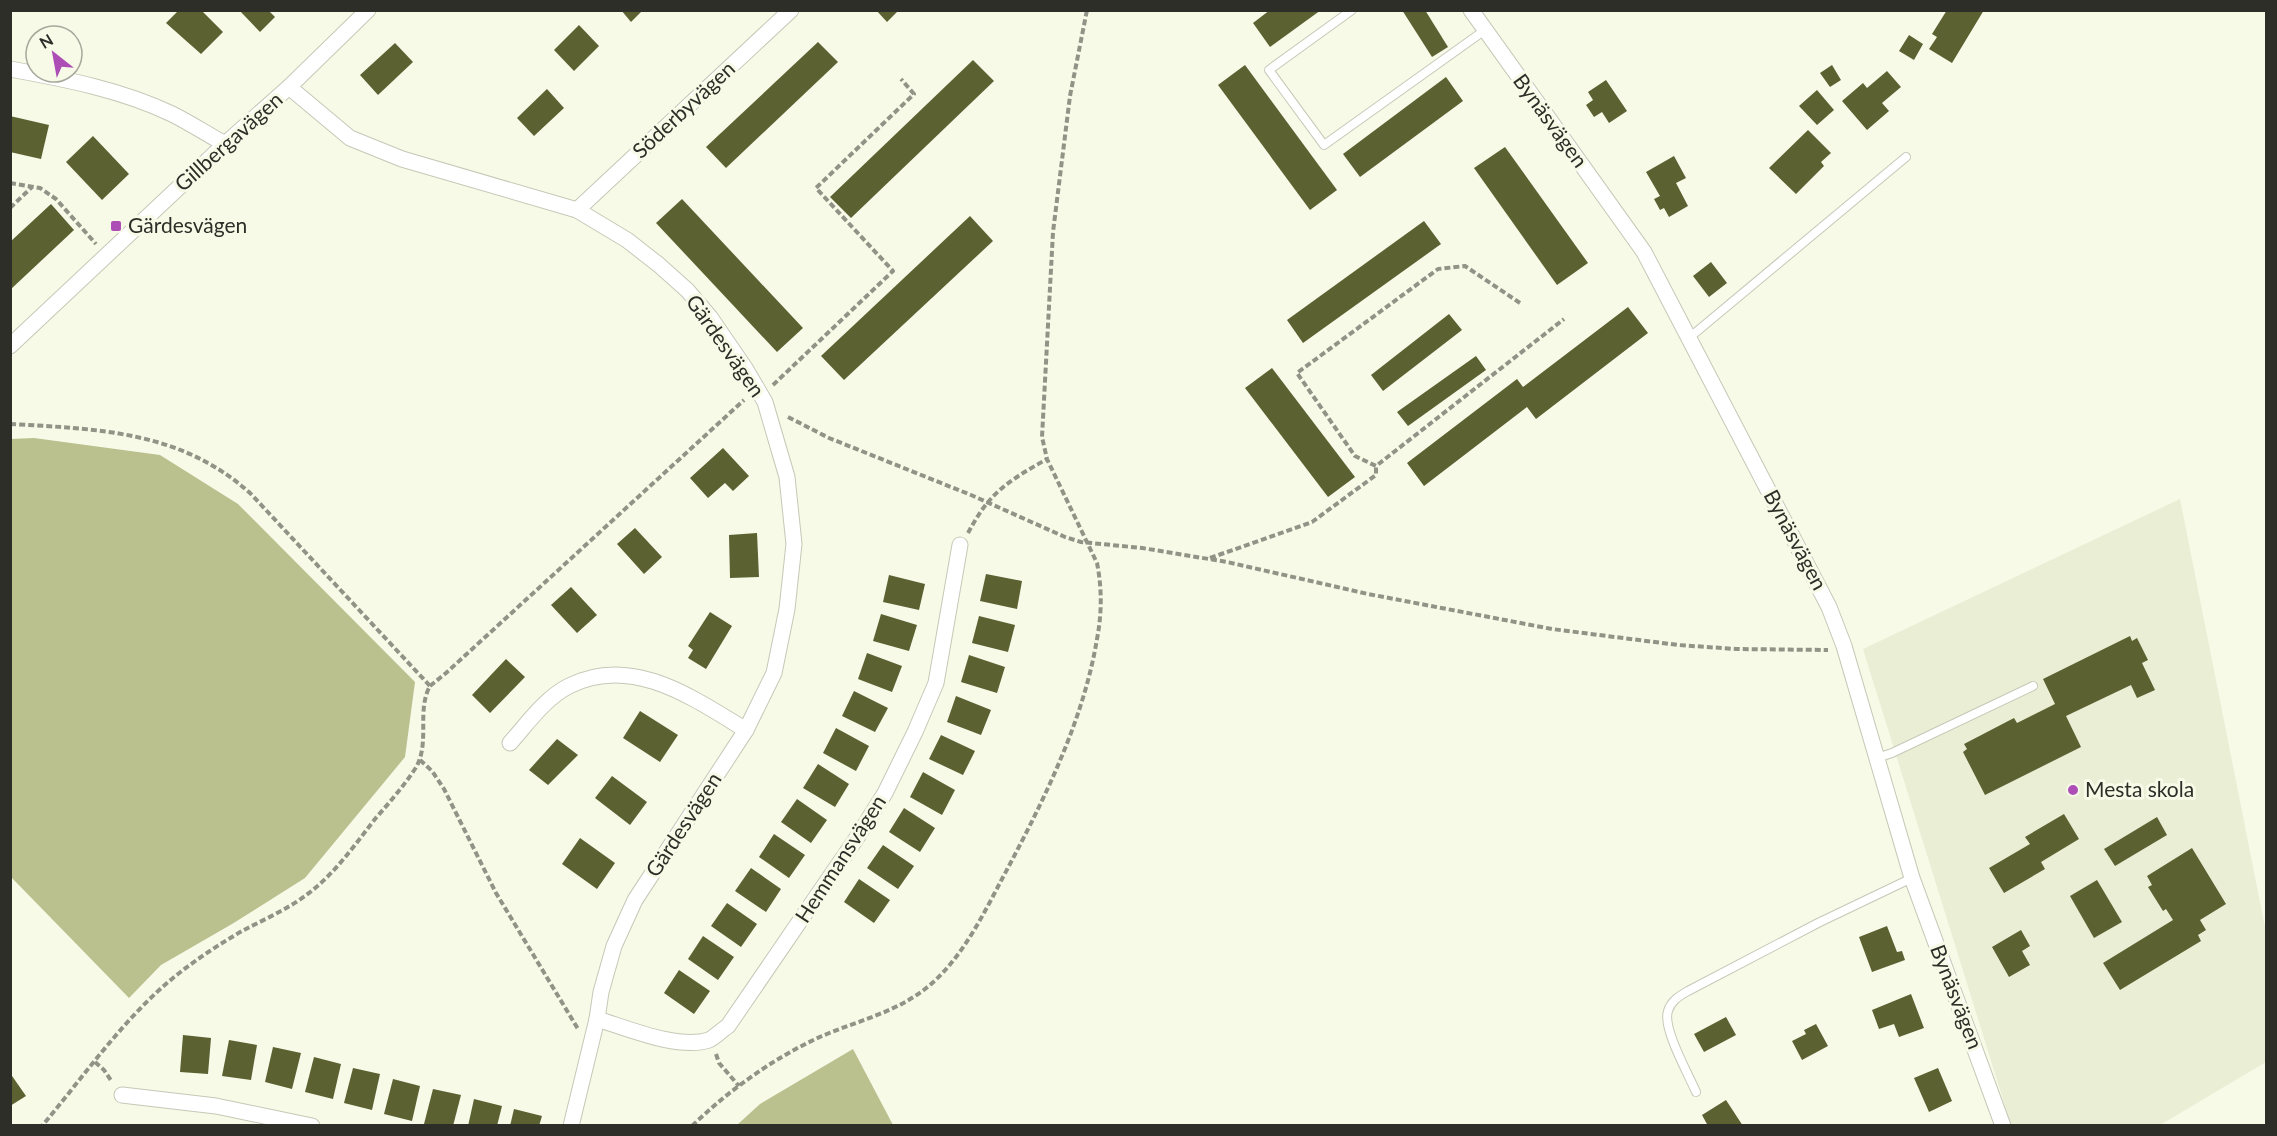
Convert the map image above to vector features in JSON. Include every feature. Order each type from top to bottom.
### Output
[{"type":"street","name":"Gillbergavägen","points":[[10,346],[289,87],[368,10]]},
{"type":"street","name":"Söderbyvägen","points":[[577,210],[791,10]]},
{"type":"street","name":"Bynäsvägen","points":[[1471,10],[1644,252],[1829,606],[1844,646],[1912,878],[2002,1125]]},
{"type":"street","points":[[10,69],[75,82],[136,99],[172,114],[225,144]]},
{"type":"street","name":"Gärdesvägen","points":[[289,87],[350,138],[375,149],[577,210],[627,240],[687,290],[764,390],[765,402],[787,477],[794,544],[788,609],[774,673],[746,730],[635,900],[614,946],[601,992],[571,1125]]},
{"type":"street","name":"Hemmansvägen","points":[[710,1039],[728,1026],[885,793],[936,683],[960,545]]},
{"type":"street","points":[[510,744],[548,701],[568,686],[595,676],[623,675],[653,680],[687,694],[746,730]]},
{"type":"street","points":[[595,1026],[668,1040],[691,1042],[710,1039]]},
{"type":"street","points":[[122,1095],[216,1106],[312,1125]]},
{"type":"lane","points":[[1352,10],[1269,70],[1324,145],[1485,30]]},
{"type":"lane","points":[[1689,338],[1906,157]]},
{"type":"lane","points":[[1877,758],[2033,686]]},
{"type":"lane","points":[[1696,1092],[1667,1027],[1667,1013],[1673,1001],[1818,923],[1912,878]]},
{"type":"path","points":[[692,1125],[739,1086],[798,1048],[903,1003],[924,990],[941,975],[973,929],[1024,837],[1048,788],[1082,697],[1093,658],[1101,612],[1100,579],[1097,563],[1047,459],[1042,436],[1053,232],[1070,96],[1088,10]]},
{"type":"path","points":[[42,1125],[139,1010],[177,974],[220,944],[304,897],[325,880],[420,760],[425,700],[430,686],[734,408],[764,390],[893,272],[816,188],[914,94],[901,79]]},
{"type":"path","points":[[10,183],[40,188],[56,199],[106,256]]},
{"type":"path","points":[[10,208],[32,187]]},
{"type":"path","points":[[1376,466],[1355,456],[1297,373],[1438,269],[1466,266],[1520,303]]},
{"type":"path","points":[[1376,466],[1564,319]]},
{"type":"path","points":[[770,419],[778,416],[788,417],[829,438],[987,502],[1065,537],[1088,543],[1209,559],[1463,613],[1618,638],[1736,649],[1823,651],[1844,646]]},
{"type":"path","points":[[10,424],[121,434],[169,445],[196,456],[223,471],[251,494],[430,686]]},
{"type":"path","points":[[960,545],[987,502],[1013,479],[1047,459]]},
{"type":"path","points":[[1209,559],[1312,522],[1376,476],[1376,466]]},
{"type":"path","points":[[420,760],[432,771],[444,789],[496,893],[574,1025],[578,1029],[595,1026]]},
{"type":"path","points":[[710,1039],[719,1063],[739,1086]]},
{"type":"path","points":[[95,1062],[104,1070],[122,1095]]},
{"type":"shaded area","name":"Mesta skola","points":[[2180,499],[2266,932],[2266,1062],[2160,1125],[2011,1125],[1863,649]]},
{"type":"green space","points":[[34,438],[160,455],[238,504],[415,682],[405,757],[305,878],[161,965],[129,998],[11,877],[11,439]]},
{"type":"green space","points":[[853,1049],[893,1125],[737,1125],[760,1104]]},
{"type":"building","points":[[179,10],[201,10],[223,32],[201,54],[166,23]]},
{"type":"building","points":[[239,10],[268,10],[275,17],[260,32]]},
{"type":"building","points":[[621,10],[643,10],[631,22]]},
{"type":"building","points":[[876,10],[899,10],[887,22]]},
{"type":"building","points":[[1270,10],[1321,10],[1270,47],[1253,23]]},
{"type":"building","points":[[1402,10],[1425,10],[1448,47],[1432,57]]},
{"type":"building","points":[[1947,10],[1984,10],[1952,63],[1929,49],[1937,37],[1932,34]]},
{"type":"building","points":[[579,25],[599,46],[574,71],[554,50]]},
{"type":"building","points":[[1909,35],[1923,44],[1914,60],[1899,51]]},
{"type":"building","points":[[818,42],[838,62],[726,168],[706,147]]},
{"type":"building","points":[[395,43],[413,62],[378,95],[360,75]]},
{"type":"building","points":[[973,60],[994,81],[851,218],[830,197]]},
{"type":"building","points":[[1245,65],[1337,190],[1310,210],[1218,85]]},
{"type":"building","points":[[1832,65],[1841,80],[1830,87],[1820,73]]},
{"type":"building","points":[[1887,71],[1901,87],[1882,103],[1889,111],[1867,130],[1842,101],[1863,83],[1867,88]]},
{"type":"building","points":[[1446,77],[1463,101],[1360,177],[1343,154]]},
{"type":"building","points":[[1606,80],[1627,111],[1609,123],[1602,112],[1594,117],[1586,105],[1593,100],[1588,92]]},
{"type":"building","points":[[547,89],[564,108],[534,136],[517,118]]},
{"type":"building","points":[[1817,90],[1834,110],[1817,125],[1799,106]]},
{"type":"building","points":[[10,116],[49,125],[41,159],[10,152]]},
{"type":"building","points":[[1808,130],[1831,153],[1821,162],[1824,166],[1796,194],[1769,168]]},
{"type":"building","points":[[93,136],[129,174],[102,200],[66,162]]},
{"type":"building","points":[[1505,147],[1588,263],[1557,285],[1474,168]]},
{"type":"building","points":[[1674,156],[1686,178],[1676,183],[1688,206],[1669,217],[1664,208],[1660,210],[1654,199],[1660,196],[1646,172]]},
{"type":"building","points":[[682,199],[803,328],[777,352],[656,223]]},
{"type":"building","points":[[51,204],[74,230],[10,290],[10,242]]},
{"type":"building","points":[[970,216],[993,241],[844,380],[821,356]]},
{"type":"building","points":[[1424,221],[1441,244],[1303,343],[1287,320]]},
{"type":"building","points":[[1711,262],[1727,283],[1709,297],[1693,276]]},
{"type":"building","points":[[1628,307],[1648,333],[1536,419],[1527,407],[1424,486],[1407,463],[1517,379],[1523,387]]},
{"type":"building","points":[[1449,314],[1462,330],[1383,391],[1371,375]]},
{"type":"building","points":[[1476,356],[1486,370],[1408,426],[1397,412]]},
{"type":"building","points":[[1272,368],[1355,477],[1328,497],[1245,388]]},
{"type":"building","points":[[723,448],[749,476],[733,491],[725,483],[708,498],[690,478]]},
{"type":"building","points":[[635,528],[662,557],[644,574],[617,544]]},
{"type":"building","points":[[757,533],[759,577],[730,578],[729,535]]},
{"type":"building","points":[[986,574],[1022,581],[1017,609],[980,601]]},
{"type":"building","points":[[889,575],[925,584],[919,610],[883,602]]},
{"type":"building","points":[[571,587],[597,615],[577,633],[551,605]]},
{"type":"building","points":[[710,612],[732,626],[706,669],[688,658],[693,650],[688,646]]},
{"type":"building","points":[[881,614],[917,625],[909,651],[873,641]]},
{"type":"building","points":[[979,616],[1015,625],[1008,652],[972,643]]},
{"type":"building","points":[[2130,636],[2132,641],[2137,638],[2148,660],[2142,663],[2155,690],[2137,698],[2131,685],[2066,716],[2081,747],[1985,795],[1963,752],[1967,749],[1964,744],[2014,718],[2017,723],[2055,704],[2043,679]]},
{"type":"building","points":[[867,653],[902,666],[892,692],[858,679]]},
{"type":"building","points":[[969,655],[1005,667],[997,693],[961,682]]},
{"type":"building","points":[[506,659],[525,677],[490,713],[472,695]]},
{"type":"building","points":[[854,691],[888,708],[875,732],[842,716]]},
{"type":"building","points":[[956,696],[991,710],[981,735],[947,722]]},
{"type":"building","points":[[640,711],[678,735],[660,762],[623,738]]},
{"type":"building","points":[[836,728],[869,746],[856,771],[823,753]]},
{"type":"building","points":[[941,735],[975,751],[963,775],[929,759]]},
{"type":"building","points":[[557,739],[578,755],[548,785],[529,770]]},
{"type":"building","points":[[818,764],[849,784],[835,807],[803,788]]},
{"type":"building","points":[[923,772],[955,790],[942,815],[910,797]]},
{"type":"building","points":[[612,776],[647,802],[630,825],[595,798]]},
{"type":"building","points":[[797,799],[827,820],[811,843],[781,822]]},
{"type":"building","points":[[904,808],[935,828],[920,852],[889,832]]},
{"type":"building","points":[[2064,814],[2079,839],[2041,862],[2045,869],[2004,893],[1989,868],[2030,844],[2025,837]]},
{"type":"building","points":[[2157,817],[2167,835],[2115,866],[2104,849]]},
{"type":"building","points":[[774,834],[805,855],[789,878],[759,857]]},
{"type":"building","points":[[580,838],[615,863],[597,889],[562,864]]},
{"type":"building","points":[[883,845],[914,866],[898,889],[867,868]]},
{"type":"building","points":[[2192,848],[2226,904],[2200,920],[2206,930],[2198,935],[2201,941],[2120,990],[2103,963],[2173,920],[2166,909],[2163,911],[2148,887],[2152,885],[2147,876]]},
{"type":"building","points":[[751,868],[781,889],[766,912],[735,891]]},
{"type":"building","points":[[859,879],[890,900],[874,923],[844,902]]},
{"type":"building","points":[[2097,880],[2122,922],[2094,938],[2070,896]]},
{"type":"building","points":[[727,903],[757,924],[741,947],[711,926]]},
{"type":"building","points":[[1887,926],[1897,952],[1902,951],[1905,960],[1872,972],[1859,937]]},
{"type":"building","points":[[2021,930],[2030,946],[2022,951],[2030,965],[2009,977],[1992,947]]},
{"type":"building","points":[[703,936],[734,957],[718,980],[688,959]]},
{"type":"building","points":[[679,970],[710,991],[694,1014],[664,993]]},
{"type":"building","points":[[1911,994],[1924,1028],[1899,1037],[1894,1024],[1879,1029],[1872,1010]]},
{"type":"building","points":[[1726,1017],[1736,1035],[1704,1052],[1694,1034]]},
{"type":"building","points":[[1816,1024],[1828,1046],[1802,1060],[1792,1041],[1806,1034],[1804,1030]]},
{"type":"building","points":[[183,1035],[211,1038],[208,1074],[180,1072]]},
{"type":"building","points":[[229,1040],[257,1045],[251,1080],[222,1076]]},
{"type":"building","points":[[273,1047],[301,1053],[292,1089],[265,1082]]},
{"type":"building","points":[[314,1057],[341,1064],[333,1099],[305,1092]]},
{"type":"building","points":[[353,1068],[380,1074],[372,1110],[344,1103]]},
{"type":"building","points":[[1938,1068],[1952,1101],[1929,1112],[1914,1078]]},
{"type":"building","points":[[10,1073],[26,1096],[10,1106]]},
{"type":"building","points":[[393,1079],[420,1086],[412,1121],[384,1114]]},
{"type":"building","points":[[433,1089],[461,1095],[453,1126],[424,1124]]},
{"type":"building","points":[[474,1099],[502,1106],[497,1126],[468,1126]]},
{"type":"building","points":[[1726,1100],[1743,1126],[1708,1126],[1702,1115]]},
{"type":"building","points":[[514,1109],[542,1116],[539,1126],[510,1126]]},
{"type":"place","name":"Gärdesvägen","points":[[116,226]]},
{"type":"place","name":"Mesta skola","points":[[2073,790]]}]
